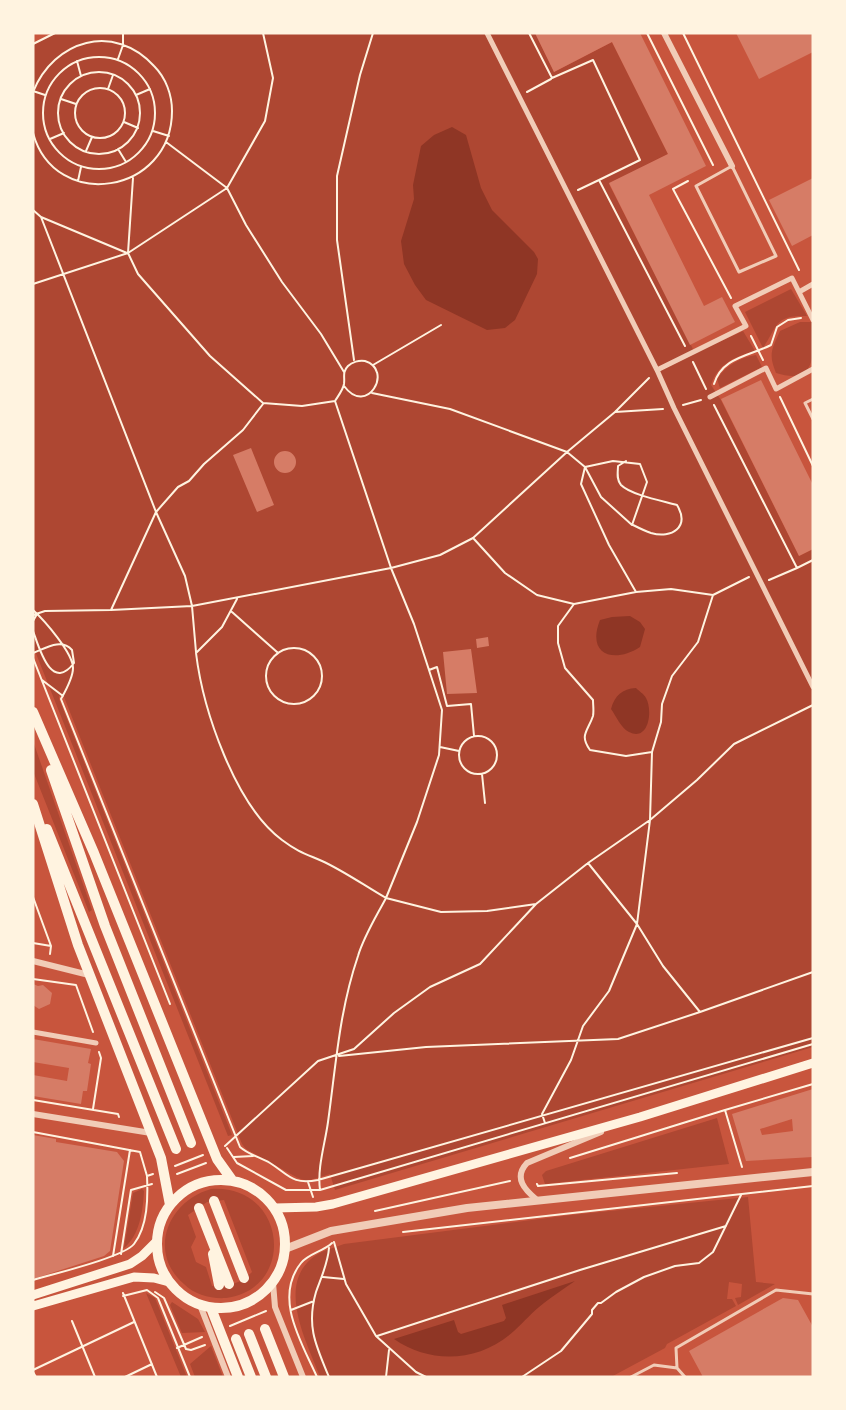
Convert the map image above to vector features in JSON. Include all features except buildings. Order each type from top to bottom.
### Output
[{"type":"main road","points":[[33,713],[105,927],[191,1143]]},
{"type":"main road","points":[[33,713],[94,853],[217,1159],[232,1180]]},
{"type":"main road","points":[[33,796],[71,885],[176,1149]]},
{"type":"main road","points":[[33,804],[78,945],[165,1170],[170,1205]]},
{"type":"main road","points":[[275,1208],[320,1206],[627,1121],[813,1063]]},
{"type":"main road","points":[[214,1180],[232,1180],[248,1185],[263,1195],[275,1208],[284,1228],[285,1249],[279,1272],[273,1283],[261,1295],[245,1304],[229,1308],[206,1307],[183,1296],[169,1282],[159,1262],[157,1240],[162,1218],[170,1205],[182,1193],[197,1184],[214,1180]]},
{"type":"main road","points":[[214,1202],[244,1278]]},
{"type":"main road","points":[[200,1208],[211,1239],[214,1265],[224,1284]]},
{"type":"main road","points":[[33,1295],[130,1264],[142,1256],[157,1240]]},
{"type":"main road","points":[[33,1306],[134,1277],[154,1278],[169,1282]]},
{"type":"main road","points":[[206,1307],[238,1377]]},
{"type":"main road","points":[[265,1329],[284,1377]]},
{"type":"main road","points":[[249,1334],[266,1377]]},
{"type":"main road","points":[[236,1339],[251,1377]]},
{"type":"street","points":[[487,33],[657,370],[813,687]]},
{"type":"street","points":[[664,33],[732,166]]},
{"type":"street","points":[[657,370],[746,326],[735,306],[792,278],[813,319]]},
{"type":"street","points":[[799,292],[810,286]]},
{"type":"street","points":[[710,397],[766,368],[776,389],[813,369]]},
{"type":"street","points":[[33,961],[89,975]]},
{"type":"street","points":[[33,1032],[96,1043]]},
{"type":"street","points":[[33,1114],[151,1133]]},
{"type":"street","points":[[537,1200],[523,1187],[520,1179],[522,1168],[526,1163],[627,1121]]},
{"type":"street","points":[[285,1249],[328,1232],[466,1208],[813,1172]]},
{"type":"street","points":[[273,1283],[275,1307],[303,1377]]},
{"type":"street","points":[[215,1331],[228,1377]]},
{"type":"lane","points":[[732,166],[776,255],[739,272],[696,186],[732,166]]},
{"type":"lane","points":[[813,399],[805,403],[813,419]]},
{"type":"lane","points":[[685,1377],[677,1368],[676,1348],[776,1290],[813,1294]]},
{"type":"lane","points":[[630,1377],[654,1365],[677,1368]]},
{"type":"path","points":[[33,44],[55,33]]},
{"type":"path","points":[[118,60],[123,45],[123,33]]},
{"type":"path","points":[[33,284],[128,253],[227,188],[265,121],[273,78],[263,33]]},
{"type":"path","points":[[354,362],[337,240],[337,176],[360,75],[373,33]]},
{"type":"path","points":[[529,33],[552,78]]},
{"type":"path","points":[[647,33],[714,168]]},
{"type":"path","points":[[683,33],[810,286]]},
{"type":"path","points":[[33,133],[34,140],[45,157],[60,172],[78,181],[106,185],[133,177],[147,168],[158,157],[169,136],[172,108],[165,81],[148,58],[123,45],[91,42],[62,53],[49,64],[33,91],[46,95]]},
{"type":"path","points":[[104,57],[118,60],[136,71],[150,89],[156,110],[153,131],[147,144],[127,163],[105,170],[81,167],[63,156],[49,139],[43,117],[46,95],[58,75],[77,61],[104,57]]},
{"type":"path","points":[[519,96],[593,60],[640,160],[568,195]]},
{"type":"path","points":[[77,61],[81,77]]},
{"type":"path","points":[[97,72],[113,75],[130,86],[136,95],[140,111],[138,128],[126,144],[118,149],[102,154],[86,152],[70,141],[64,133],[59,116],[61,99],[66,90],[81,77],[97,72]]},
{"type":"path","points":[[108,89],[113,75]]},
{"type":"path","points":[[93,89],[108,89],[121,99],[125,114],[124,122],[114,134],[99,138],[92,137],[80,127],[76,120],[76,105],[86,92],[93,89]]},
{"type":"path","points":[[136,95],[150,89]]},
{"type":"path","points":[[61,99],[76,105]]},
{"type":"path","points":[[124,122],[138,128]]},
{"type":"path","points":[[153,131],[169,136]]},
{"type":"path","points":[[49,139],[64,133]]},
{"type":"path","points":[[86,152],[92,137]]},
{"type":"path","points":[[166,142],[227,188],[246,225],[282,282],[321,334],[344,372],[344,386],[335,401],[442,710],[439,755],[417,822],[386,898],[358,953],[347,990],[335,1056],[328,1123],[318,1180],[320,1206]]},
{"type":"path","points":[[118,149],[127,163]]},
{"type":"path","points":[[78,181],[81,167]]},
{"type":"path","points":[[133,177],[128,253],[138,274],[210,356],[263,404],[302,406],[335,401]]},
{"type":"path","points":[[694,178],[673,189],[735,306]]},
{"type":"path","points":[[599,180],[690,354],[797,568]]},
{"type":"path","points":[[33,210],[41,217],[128,253]]},
{"type":"path","points":[[41,217],[156,512],[185,576],[192,606],[199,676],[233,775],[260,819],[280,839],[301,854],[323,861],[386,898],[441,912],[487,911],[536,904]]},
{"type":"path","points":[[710,397],[716,377],[722,368],[741,356],[771,345],[777,327],[795,319],[813,319]]},
{"type":"path","points":[[373,365],[441,325]]},
{"type":"path","points":[[746,326],[766,368]]},
{"type":"path","points":[[344,372],[354,362],[364,361],[373,365],[378,374],[377,384],[372,393]]},
{"type":"path","points":[[33,615],[45,611],[192,606],[391,568],[440,555],[473,538],[567,452],[615,412],[657,370]]},
{"type":"path","points":[[344,386],[356,396],[372,393],[450,409],[567,452],[585,467],[601,497],[632,525],[654,534],[671,533],[679,528],[682,514],[677,506],[634,492],[621,484],[617,476],[618,466],[626,461]]},
{"type":"path","points":[[776,389],[813,466]]},
{"type":"path","points":[[615,412],[674,408],[710,397]]},
{"type":"path","points":[[111,610],[156,512],[178,487],[189,481],[204,464],[243,430],[263,404]]},
{"type":"path","points":[[585,467],[614,461],[640,464],[647,482],[632,525]]},
{"type":"path","points":[[585,467],[581,484],[609,545],[636,592]]},
{"type":"path","points":[[473,538],[505,573],[537,595],[574,604],[636,592],[671,589],[713,595],[757,573]]},
{"type":"path","points":[[762,584],[813,561]]},
{"type":"path","points":[[545,1123],[542,1114],[572,1060],[583,1026],[609,991],[637,924],[650,820],[652,753],[661,722],[662,704],[672,676],[698,642],[713,595]]},
{"type":"path","points":[[196,653],[222,627],[237,598]]},
{"type":"path","points":[[574,604],[558,626],[558,643],[565,668],[593,700],[593,714],[585,733],[585,742],[590,750],[626,756],[652,753]]},
{"type":"path","points":[[33,610],[72,660],[72,676],[61,699],[240,1147],[272,1164],[285,1176],[308,1182],[318,1180],[813,1038]]},
{"type":"path","points":[[232,611],[277,652]]},
{"type":"path","points":[[33,621],[37,614]]},
{"type":"path","points":[[33,631],[45,662],[52,671],[65,671],[74,663],[74,655],[68,645],[58,644],[33,653]]},
{"type":"path","points":[[294,647],[312,653],[322,668],[322,686],[311,700],[293,706],[276,700],[266,685],[266,667],[277,652],[294,647]]},
{"type":"path","points":[[33,658],[173,1012]]},
{"type":"path","points":[[429,670],[437,667],[447,706],[471,704],[474,736]]},
{"type":"path","points":[[42,680],[63,696]]},
{"type":"path","points":[[335,1056],[354,1049],[394,1013],[430,987],[480,964],[536,904],[588,863],[650,820],[697,780],[734,744],[813,705]]},
{"type":"path","points":[[474,736],[488,738],[495,745],[498,754],[491,770],[482,774],[473,774],[465,769],[460,761],[459,751],[463,743],[474,736]]},
{"type":"path","points":[[440,747],[459,751]]},
{"type":"path","points":[[482,774],[484,803]]},
{"type":"path","points":[[588,863],[637,924],[663,966],[700,1012]]},
{"type":"path","points":[[33,897],[51,946],[49,982]]},
{"type":"path","points":[[33,944],[51,946]]},
{"type":"path","points":[[335,1056],[426,1047],[577,1042],[618,1038],[813,972]]},
{"type":"path","points":[[33,979],[76,985]]},
{"type":"path","points":[[226,1146],[237,1163],[286,1190],[320,1190],[813,1044]]},
{"type":"path","points":[[570,1158],[813,1084]]},
{"type":"path","points":[[725,1110],[742,1167]]},
{"type":"path","points":[[112,1255],[130,1150]]},
{"type":"path","points":[[375,1211],[520,1179],[530,1178],[538,1186],[685,1172]]},
{"type":"path","points":[[33,1280],[129,1249],[140,1234],[147,1200],[147,1176]]},
{"type":"path","points":[[522,1377],[551,1359],[565,1347],[592,1314],[592,1310],[598,1303],[601,1304],[616,1292],[658,1270],[699,1263],[713,1252],[742,1194],[742,1179]]},
{"type":"path","points":[[308,1182],[320,1206]]},
{"type":"path","points":[[399,1232],[813,1186]]},
{"type":"path","points":[[376,1336],[726,1226]]},
{"type":"path","points":[[328,1232],[334,1242],[344,1280],[376,1336],[389,1350],[416,1372],[426,1377]]},
{"type":"path","points":[[328,1232],[329,1246],[312,1311],[311,1331],[329,1377]]},
{"type":"path","points":[[317,1377],[298,1332],[289,1302],[293,1278],[302,1262],[334,1242]]},
{"type":"path","points":[[322,1277],[344,1280]]},
{"type":"path","points":[[137,1288],[145,1287],[164,1298],[186,1349]]},
{"type":"path","points":[[157,1377],[123,1296],[147,1290],[158,1298],[190,1377]]},
{"type":"path","points":[[177,1348],[289,1302]]},
{"type":"path","points":[[72,1321],[95,1377]]},
{"type":"path","points":[[36,1377],[33,1371],[134,1322]]},
{"type":"path","points":[[386,1377],[389,1350]]},
{"type":"path","points":[[125,1377],[152,1364]]},
{"type":"shaded area","points":[[57,33],[535,33],[554,72],[612,42],[668,154],[609,184],[695,353],[743,331],[755,351],[728,362],[718,372],[711,385],[721,400],[799,556],[813,549],[813,1047],[335,1190],[330,1174],[307,1181],[298,1178],[246,1149],[242,1144],[64,697],[59,696],[232,1135],[228,1136],[33,646],[33,45]]},
{"type":"shaded area","points":[[452,127],[466,135],[481,188],[492,210],[534,252],[538,259],[537,274],[515,320],[505,328],[487,330],[426,300],[404,264],[401,241],[414,199],[413,185],[421,146],[434,135]]},
{"type":"shaded area","points":[[791,289],[807,316],[789,317],[783,320],[775,328],[763,348],[745,312]]},
{"type":"shaded area","points":[[800,322],[812,322],[813,325],[810,364],[800,375],[790,376],[776,373],[772,352],[780,331]]},
{"type":"shaded area","points":[[756,355],[762,367],[720,388],[717,379],[729,366]]},
{"type":"shaded area","points":[[630,616],[640,622],[645,629],[640,647],[621,655],[605,653],[597,641],[600,620]]},
{"type":"shaded area","points":[[636,688],[646,698],[649,717],[645,729],[636,734],[624,728],[611,709],[620,694]]},
{"type":"shaded area","points":[[33,741],[92,910],[89,912],[33,771]]},
{"type":"shaded area","points":[[717,1118],[729,1164],[545,1184],[542,1175],[546,1171]]},
{"type":"shaded area","points":[[142,1189],[144,1198],[140,1222],[134,1236],[124,1248],[133,1193]]},
{"type":"shaded area","points":[[211,1189],[236,1192],[255,1203],[268,1219],[274,1238],[272,1258],[264,1276],[249,1291],[226,1298],[209,1297],[188,1288],[173,1271],[167,1257],[165,1243],[168,1229],[183,1204]],"holes":[[[224,1200],[252,1272],[234,1284],[212,1286],[206,1267],[196,1262],[191,1247],[196,1237],[188,1215],[207,1202]]]},
{"type":"shaded area","points":[[748,1197],[756,1282],[775,1284],[738,1305],[735,1298],[741,1297],[742,1284],[729,1282],[727,1299],[732,1299],[736,1306],[611,1377],[320,1377],[298,1317],[296,1285],[301,1271],[315,1256],[344,1244],[571,1215]]},
{"type":"shaded area","points":[[575,1281],[540,1306],[500,1341],[471,1354],[439,1356],[424,1353],[394,1339],[454,1320],[461,1334],[504,1321],[506,1318],[502,1305]]},
{"type":"shaded area","points":[[146,1293],[155,1298],[187,1377],[181,1377]]},
{"type":"shaded area","points":[[172,1302],[198,1319],[205,1332],[182,1333],[170,1305]]},
{"type":"shaded area","points":[[211,1346],[223,1377],[195,1377],[190,1364]]}]
